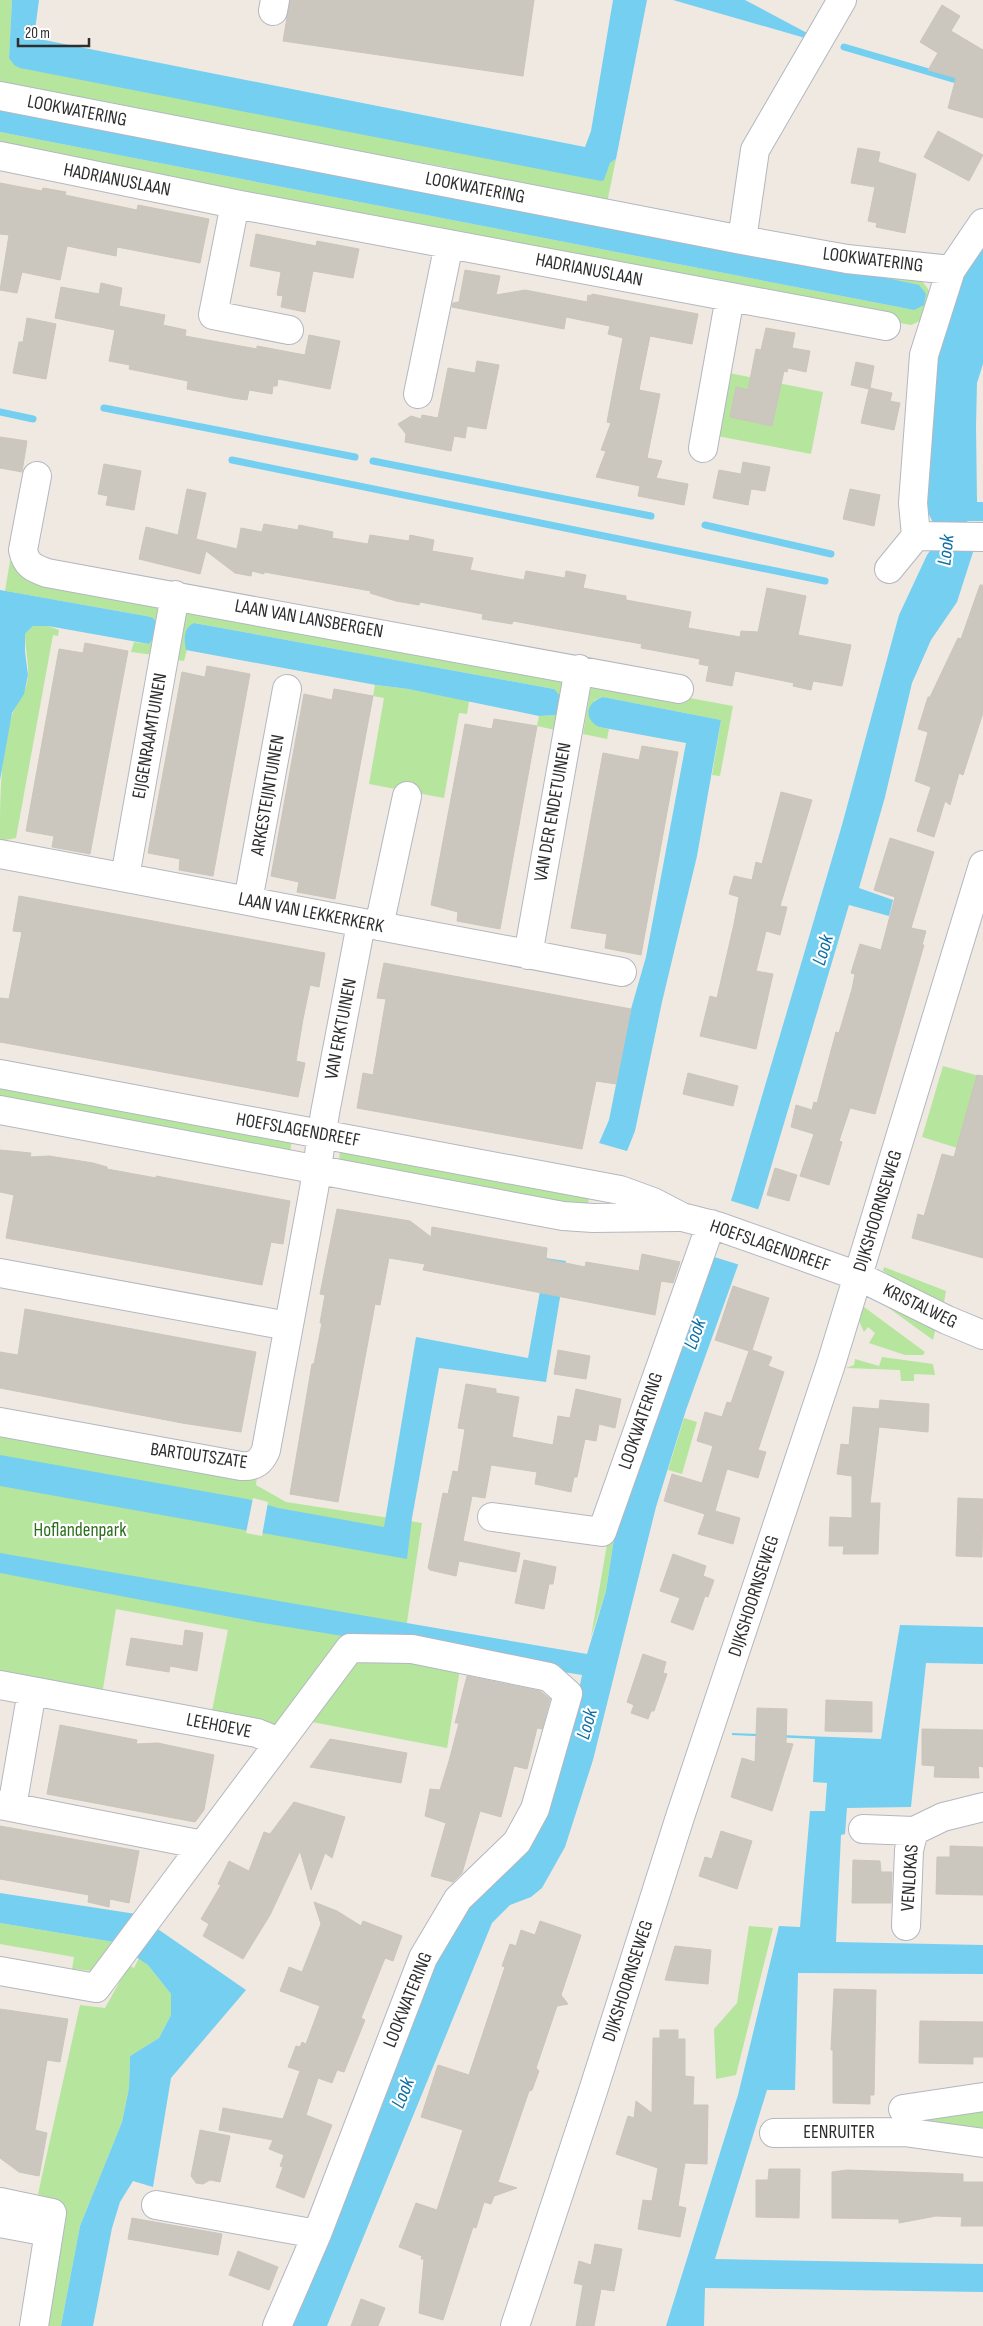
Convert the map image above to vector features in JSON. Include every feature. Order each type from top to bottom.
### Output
[{"type":"street","points":[[742,240],[755,150],[842,0]]},
{"type":"street","name":"LOOKWATERING","points":[[0,96],[742,240],[847,259],[952,270]]},
{"type":"street","name":"HADRIANUSLAAN","points":[[0,156],[235,204],[886,326]]},
{"type":"street","points":[[235,204],[213,315],[289,330]]},
{"type":"street","name":"LOOKWATERING","points":[[923,536],[913,503],[924,355],[952,270],[983,223]]},
{"type":"street","points":[[418,394],[449,244]]},
{"type":"street","points":[[703,448],[730,296]]},
{"type":"street","name":"LAAN VAN LANSBERGEN","points":[[37,476],[24,550],[25,560],[31,568],[47,573],[176,595],[679,689]]},
{"type":"street","points":[[888,569],[923,536],[981,537]]},
{"type":"street","name":"EIJGENRAAMTUINEN","points":[[125,877],[176,595]]},
{"type":"street","name":"VAN DER ENDETUINEN","points":[[528,955],[579,669]]},
{"type":"street","name":"ARKESTEIJNTUINEN","points":[[248,901],[287,689]]},
{"type":"street","name":"VAN ERKTUINEN","points":[[317,1169],[322,1134],[370,925],[407,796]]},
{"type":"street","name":"LAAN VAN LEKKERKERK","points":[[1,855],[622,972]]},
{"type":"street","name":"DIJKSHOORNSEWEG","points":[[515,2325],[974,926],[983,865]]},
{"type":"street","name":"HOEFSLAGENDREEF","points":[[0,1074],[620,1190],[653,1202],[682,1217],[714,1225],[858,1276]]},
{"type":"street","name":"HOEFSLAGENDREEF","points":[[0,1110],[563,1216],[593,1218],[682,1217]]},
{"type":"street","name":"BARTOUTSZATE","points":[[0,1422],[250,1466],[262,1459],[266,1450],[317,1169]]},
{"type":"street","points":[[593,1218],[600,1195],[595,1185]]},
{"type":"street","name":"LOOKWATERING","points":[[492,1517],[602,1532],[714,1225]]},
{"type":"street","points":[[0,1273],[288,1326]]},
{"type":"street","name":"KRISTALWEG","points":[[858,1276],[983,1335]]},
{"type":"street","name":"LOOKWATERING","points":[[278,2326],[317,2234],[423,1958],[458,1899],[517,1842],[535,1810],[568,1694],[549,1677],[412,1649],[350,1648],[294,1725],[279,1742]]},
{"type":"street","name":"LEEHOEVE","points":[[0,1685],[257,1733],[279,1742],[96,1988],[0,1971]]},
{"type":"street","points":[[32,1691],[6,1806],[203,1845]]},
{"type":"street","name":"VENLOKAS","points":[[863,1829],[914,1831],[943,1817],[983,1807]]},
{"type":"street","name":"VENLOKAS","points":[[906,1926],[909,1850],[914,1831]]},
{"type":"street","name":"EENRUITER","points":[[774,2132],[983,2097]]},
{"type":"street","name":"EENRUITER","points":[[903,2110],[983,2143]]},
{"type":"street","points":[[0,2202],[50,2222]]},
{"type":"street","points":[[156,2205],[317,2234]]},
{"type":"street","points":[[0,2223],[50,2222]]},
{"type":"street","points":[[34,2326],[50,2222]]},
{"type":"green space","points":[[0,0],[12,0],[9,58],[604,179],[610,163],[616,159],[607,203],[451,173],[451,168],[0,87]]},
{"type":"green space","points":[[40,107],[918,278],[927,288],[930,297],[929,302],[924,319],[911,325],[0,147],[0,132],[914,310]]},
{"type":"green space","points":[[724,372],[823,392],[811,454],[712,435]]},
{"type":"green space","points":[[10,561],[159,601],[163,609],[154,655],[131,652],[134,642],[149,644],[155,635],[146,616],[5,591]]},
{"type":"green space","points":[[187,606],[565,676],[560,731],[537,726],[539,716],[557,715],[554,689],[194,623],[184,661],[177,660]]},
{"type":"green space","points":[[33,626],[48,626],[59,630],[58,636],[53,635],[16,838],[0,841],[1,793],[5,746],[12,715],[27,682],[28,666],[25,634]]},
{"type":"green space","points":[[592,680],[733,706],[720,776],[712,775],[721,720],[603,697],[595,700],[590,710],[599,727],[609,729],[607,739],[583,734]]},
{"type":"green space","points":[[375,685],[408,689],[469,701],[467,714],[459,713],[444,798],[369,784],[384,698],[373,696]]},
{"type":"green space","points":[[943,1066],[983,1077],[983,1156],[922,1137]]},
{"type":"green space","points":[[0,1080],[293,1135],[289,1158],[0,1104]]},
{"type":"green space","points":[[340,1150],[590,1195],[587,1207],[339,1162]]},
{"type":"green space","points":[[884,1267],[946,1291],[943,1308],[883,1271]]},
{"type":"green space","points":[[875,1298],[937,1323],[933,1340]]},
{"type":"green space","points":[[864,1307],[925,1352],[923,1355],[905,1355],[869,1343],[875,1333],[868,1327],[864,1332],[859,1321]]},
{"type":"green space","points":[[882,1357],[933,1364],[935,1375],[914,1374],[914,1381],[901,1381],[900,1370],[846,1368],[854,1365],[855,1359],[879,1366]]},
{"type":"green space","points":[[684,1418],[697,1422],[682,1474],[668,1470]]},
{"type":"green space","name":"Hoflandenpark","points":[[0,1430],[257,1477],[256,1485],[286,1502],[422,1523],[404,1642],[347,1635],[285,1729],[211,1716],[228,1630],[116,1609],[102,1695],[0,1676]]},
{"type":"green space","points":[[617,1519],[606,1591],[591,1637],[610,1527]]},
{"type":"green space","points":[[373,1658],[460,1669],[447,1748],[307,1721],[358,1659]]},
{"type":"green space","points":[[0,1923],[114,1942],[94,1971],[72,1969],[74,1957],[0,1944]]},
{"type":"green space","points":[[749,1926],[773,1928],[736,2075],[716,2079],[714,2029],[737,2003]]},
{"type":"green space","points":[[139,1958],[148,1965],[171,1994],[171,2015],[159,2038],[130,2056],[129,2088],[122,2122],[80,2226],[61,2326],[43,2326],[63,2213],[38,2194],[80,2005],[105,2008],[129,1965],[134,1968]]},
{"type":"green space","points":[[983,2103],[983,2135],[918,2124],[918,2113]]},
{"type":"water","points":[[12,0],[39,0],[34,38],[585,147],[591,131],[613,0],[647,0],[616,159],[610,163],[604,180],[601,181],[20,68],[14,65],[9,58]]},
{"type":"water","points":[[673,0],[745,0],[807,33],[805,38]]},
{"type":"water","points":[[0,105],[919,285],[926,294],[924,305],[914,310],[0,132]]},
{"type":"water","name":"Look","points":[[983,241],[983,364],[977,383],[976,426],[977,502],[983,502],[983,521],[968,521],[959,526],[974,549],[957,602],[931,640],[912,683],[885,797],[859,888],[893,900],[889,916],[849,905],[760,1204],[686,1410],[656,1507],[593,1760],[565,1847],[542,1888],[531,1897],[510,1905],[492,1923],[327,2326],[289,2326],[447,1929],[505,1864],[577,1700],[582,1675],[257,1622],[0,1573],[0,1553],[587,1654],[606,1591],[617,1519],[712,1260],[734,1191],[842,825],[899,615],[927,555],[935,544],[935,527],[927,510],[931,364],[960,282]]},
{"type":"water","points":[[0,590],[146,616],[153,618],[156,627],[155,635],[149,644],[48,626],[33,626],[25,634],[28,675],[24,694],[12,713],[0,780]]},
{"type":"water","points":[[194,623],[554,689],[561,697],[557,715],[539,716],[408,689],[376,685],[186,650],[186,631]]},
{"type":"water","points":[[603,697],[721,720],[697,856],[662,1002],[635,1131],[627,1151],[599,1143],[609,1120],[631,1009],[646,957],[686,743],[599,727],[590,720],[589,711],[597,699]]},
{"type":"water","points":[[546,1258],[566,1261],[546,1382],[439,1368],[412,1518],[407,1559],[0,1486],[0,1455],[247,1499],[278,1508],[384,1527],[416,1337],[528,1358]]},
{"type":"water","points":[[900,1625],[983,1627],[983,1664],[926,1663],[911,1807],[847,1808],[845,1834],[841,1835],[836,1942],[983,1945],[983,1974],[798,1973],[795,2090],[767,2090],[715,2259],[983,2264],[983,2292],[705,2288],[704,2326],[666,2326],[738,2095],[779,1926],[800,1927],[810,1811],[825,1811],[827,1783],[813,1782],[815,1739],[732,1735],[732,1733],[881,1739]]},
{"type":"water","points":[[0,1893],[136,1914],[246,1990],[171,2078],[153,2187],[133,2181],[120,2202],[112,2228],[93,2326],[61,2326],[80,2226],[122,2122],[129,2088],[130,2056],[159,2038],[171,2015],[171,1994],[148,1965],[114,1942],[0,1923]]},
{"type":"pier","points":[[729,1200],[760,1210],[740,1265],[711,1256]]},
{"type":"pier","points":[[253,1498],[268,1502],[262,1536],[246,1533]]},
{"type":"building","points":[[290,0],[534,0],[523,76],[283,41]]},
{"type":"building","points":[[942,5],[960,16],[951,31],[983,50],[983,118],[948,108],[956,78],[928,70],[938,53],[920,42]]},
{"type":"building","points":[[938,131],[983,155],[969,181],[924,157]]},
{"type":"building","points":[[858,148],[880,152],[878,162],[916,174],[905,233],[876,227],[877,223],[868,221],[875,187],[851,183]]},
{"type":"building","points":[[0,183],[42,191],[43,188],[66,192],[65,195],[137,210],[138,205],[209,219],[200,263],[117,247],[116,256],[67,246],[60,280],[22,272],[17,293],[0,290],[9,235],[0,234]]},
{"type":"building","points":[[256,234],[316,246],[317,241],[359,249],[353,278],[313,271],[305,312],[281,307],[283,296],[277,295],[281,272],[250,266]]},
{"type":"building","points":[[465,270],[500,276],[496,295],[525,290],[587,302],[588,295],[591,296],[592,294],[698,314],[692,344],[650,336],[639,390],[660,394],[647,458],[662,461],[656,478],[688,484],[684,505],[638,496],[640,486],[596,477],[606,451],[601,450],[611,423],[607,422],[623,338],[608,334],[610,326],[566,317],[564,329],[452,307],[453,303],[459,302]]},
{"type":"building","points":[[101,283],[122,288],[119,306],[165,315],[163,325],[186,330],[185,336],[257,349],[257,346],[305,355],[309,335],[340,341],[330,389],[278,379],[277,386],[273,386],[272,394],[249,390],[247,400],[187,389],[188,381],[129,369],[130,365],[109,361],[115,330],[55,318],[61,287],[99,294]]},
{"type":"building","points":[[27,318],[56,324],[46,379],[13,373],[19,342],[23,342]]},
{"type":"building","points":[[766,328],[795,333],[792,348],[810,351],[806,372],[788,368],[787,372],[784,371],[772,426],[730,417],[736,387],[748,390],[756,349],[761,350]]},
{"type":"building","points":[[477,361],[499,365],[486,429],[467,426],[465,438],[454,436],[451,451],[405,442],[406,434],[398,424],[411,416],[421,419],[422,415],[438,418],[448,368],[475,373]]},
{"type":"building","points":[[856,362],[874,366],[870,388],[892,393],[890,401],[900,403],[894,430],[861,423],[869,389],[851,385]]},
{"type":"building","points":[[0,437],[27,441],[22,472],[0,468]]},
{"type":"building","points":[[743,462],[770,467],[765,491],[751,489],[748,505],[713,498],[719,470],[741,474]]},
{"type":"building","points":[[104,464],[141,471],[134,510],[106,505],[108,496],[98,494]]},
{"type":"building","points":[[187,489],[206,493],[196,539],[237,549],[241,528],[262,532],[264,524],[298,530],[299,525],[333,532],[332,538],[368,544],[370,535],[409,541],[410,535],[434,540],[432,551],[473,558],[470,570],[524,580],[526,571],[565,578],[566,571],[586,575],[583,588],[626,596],[626,600],[691,612],[688,628],[740,637],[741,631],[758,632],[767,588],[806,596],[798,635],[851,645],[842,686],[813,681],[811,690],[793,686],[794,683],[735,671],[732,686],[706,681],[709,666],[699,664],[700,659],[641,648],[642,644],[513,621],[512,624],[482,619],[483,614],[420,602],[419,605],[396,601],[370,593],[371,591],[264,572],[264,574],[252,571],[251,576],[235,573],[206,551],[200,574],[139,559],[146,527],[178,535]]},
{"type":"building","points":[[850,489],[880,495],[874,526],[843,519]]},
{"type":"building","points":[[980,585],[983,585],[983,713],[963,775],[959,773],[950,805],[945,801],[934,837],[917,831],[931,787],[915,781],[928,732],[918,729],[928,697],[930,697],[958,638],[961,639]]},
{"type":"building","points":[[85,643],[128,651],[90,854],[52,847],[54,836],[26,831],[59,649],[83,653]]},
{"type":"building","points":[[207,666],[250,674],[213,876],[179,870],[180,859],[148,853],[182,672],[205,677]]},
{"type":"building","points":[[334,689],[373,696],[335,899],[297,892],[299,882],[271,876],[304,694],[332,700]]},
{"type":"building","points":[[494,719],[537,726],[500,929],[457,921],[458,912],[431,905],[465,724],[492,729]]},
{"type":"building","points":[[642,746],[678,752],[641,955],[605,948],[607,934],[571,928],[603,753],[639,760]]},
{"type":"building","points":[[781,792],[812,800],[780,906],[787,907],[780,935],[766,931],[756,971],[773,974],[756,1049],[700,1036],[710,996],[717,998],[734,924],[739,897],[729,894],[734,876],[752,880],[756,862],[762,864]]},
{"type":"building","points":[[890,838],[934,852],[911,928],[926,931],[922,945],[924,945],[875,1114],[850,1108],[839,1141],[842,1142],[829,1185],[800,1176],[814,1134],[791,1127],[796,1105],[812,1110],[814,1102],[817,1103],[836,1032],[839,1033],[852,989],[855,974],[851,973],[860,944],[881,950],[895,897],[874,890]]},
{"type":"building","points":[[19,896],[325,953],[319,987],[310,985],[303,1019],[296,1061],[305,1063],[298,1097],[0,1042],[0,998],[9,999],[22,932],[13,931]]},
{"type":"building","points":[[384,963],[631,1009],[616,1084],[596,1081],[582,1149],[357,1108],[363,1073],[373,1075],[386,999],[377,998]]},
{"type":"building","points":[[688,1073],[738,1086],[733,1106],[683,1094]]},
{"type":"building","points":[[977,1075],[983,1076],[983,1258],[912,1238],[918,1214],[924,1216],[942,1154],[954,1157]]},
{"type":"building","points":[[0,1150],[31,1153],[30,1157],[49,1156],[93,1163],[107,1167],[107,1169],[156,1178],[156,1176],[290,1201],[283,1244],[271,1242],[262,1285],[6,1238],[14,1195],[0,1192]]},
{"type":"building","points":[[775,1168],[797,1175],[789,1201],[767,1195]]},
{"type":"building","points":[[337,1209],[410,1221],[431,1237],[432,1227],[547,1248],[546,1259],[585,1267],[586,1262],[639,1271],[642,1254],[680,1262],[673,1283],[661,1281],[655,1315],[423,1270],[425,1264],[389,1258],[380,1305],[375,1304],[338,1502],[290,1494],[312,1364],[314,1364],[322,1323],[320,1323],[325,1295],[320,1294]]},
{"type":"building","points":[[733,1286],[769,1298],[752,1350],[772,1357],[768,1366],[784,1372],[758,1450],[766,1452],[758,1478],[727,1469],[715,1511],[740,1518],[733,1544],[698,1534],[705,1514],[664,1501],[672,1474],[702,1483],[713,1446],[697,1441],[705,1412],[722,1417],[727,1402],[731,1403],[749,1351],[715,1340]]},
{"type":"building","points":[[25,1309],[256,1352],[241,1432],[182,1423],[0,1388],[0,1352],[18,1355]]},
{"type":"building","points":[[558,1350],[590,1356],[586,1379],[554,1374]]},
{"type":"building","points":[[466,1384],[496,1389],[496,1393],[519,1397],[512,1437],[553,1445],[558,1416],[570,1418],[576,1389],[621,1399],[615,1428],[599,1424],[596,1441],[585,1439],[577,1477],[574,1477],[571,1492],[535,1484],[537,1472],[491,1465],[485,1498],[472,1496],[463,1541],[520,1553],[516,1572],[459,1561],[456,1576],[428,1568],[443,1493],[448,1494],[453,1471],[458,1472],[465,1429],[458,1428]]},
{"type":"building","points":[[880,1400],[929,1404],[928,1432],[879,1427],[870,1503],[880,1503],[878,1554],[843,1554],[844,1546],[829,1546],[830,1517],[852,1518],[852,1476],[837,1474],[841,1444],[849,1445],[853,1407],[879,1409]]},
{"type":"building","points":[[958,1498],[983,1499],[982,1557],[956,1556]]},
{"type":"building","points":[[673,1554],[706,1566],[703,1576],[714,1580],[708,1597],[705,1596],[693,1630],[671,1622],[680,1598],[660,1591]]},
{"type":"building","points":[[524,1560],[556,1567],[553,1584],[549,1584],[544,1609],[515,1603]]},
{"type":"building","points":[[185,1630],[203,1633],[197,1671],[170,1666],[169,1672],[126,1665],[131,1638],[183,1646]]},
{"type":"building","points":[[643,1654],[666,1662],[663,1673],[667,1674],[654,1711],[651,1711],[648,1719],[631,1713],[634,1705],[627,1702]]},
{"type":"building","points":[[467,1676],[540,1691],[550,1699],[542,1729],[537,1728],[527,1769],[514,1766],[501,1817],[480,1811],[462,1873],[453,1882],[431,1876],[446,1823],[425,1816],[430,1789],[440,1790],[449,1761],[459,1723],[455,1723]]},
{"type":"building","points":[[826,1700],[872,1702],[872,1732],[825,1731]]},
{"type":"building","points":[[757,1708],[787,1709],[786,1743],[793,1744],[772,1811],[731,1797],[742,1758],[755,1762]]},
{"type":"building","points":[[60,1725],[137,1740],[136,1744],[158,1743],[214,1755],[204,1810],[195,1822],[47,1794]]},
{"type":"building","points":[[922,1729],[983,1730],[983,1767],[978,1766],[979,1778],[934,1777],[935,1766],[922,1765]]},
{"type":"building","points":[[330,1739],[407,1753],[401,1783],[310,1767]]},
{"type":"building","points":[[294,1802],[345,1817],[332,1858],[325,1853],[311,1890],[300,1851],[270,1915],[243,1959],[203,1936],[209,1924],[201,1919],[221,1885],[218,1884],[229,1861],[249,1871],[264,1832],[270,1834]]},
{"type":"building","points":[[0,1826],[139,1851],[129,1903],[110,1899],[109,1907],[88,1902],[89,1895],[0,1879]]},
{"type":"building","points":[[721,1831],[752,1841],[737,1889],[699,1876],[705,1857],[712,1859]]},
{"type":"building","points":[[950,1846],[983,1847],[983,1895],[936,1894],[937,1857],[950,1857]]},
{"type":"building","points":[[853,1860],[880,1861],[881,1872],[892,1872],[891,1903],[852,1903]]},
{"type":"building","points":[[314,1902],[337,1911],[361,1926],[363,1921],[402,1936],[393,1961],[385,1958],[361,2018],[365,2020],[344,2072],[337,2070],[332,2083],[318,2078],[306,2115],[332,2125],[304,2198],[276,2187],[283,2167],[280,2166],[284,2155],[269,2149],[273,2140],[219,2130],[223,2108],[283,2119],[300,2071],[288,2067],[296,2046],[300,2047],[302,2042],[306,2044],[320,2006],[280,1991],[289,1967],[302,1972],[321,1924]]},
{"type":"building","points":[[540,1921],[581,1935],[561,1995],[568,2004],[557,2006],[536,2068],[539,2071],[532,2090],[529,2091],[498,2182],[517,2188],[494,2196],[491,2204],[484,2202],[476,2228],[473,2227],[443,2320],[419,2313],[424,2259],[421,2259],[422,2256],[399,2247],[416,2203],[437,2210],[463,2130],[421,2117],[438,2065],[469,2075],[505,1967],[502,1966],[510,1944],[516,1946],[521,1930],[535,1935]]},
{"type":"building","points":[[675,1946],[711,1950],[708,1984],[665,1980]]},
{"type":"building","points":[[834,1989],[876,1990],[874,2095],[870,2095],[870,2104],[833,2103],[833,2050],[831,2050]]},
{"type":"building","points":[[0,2009],[68,2019],[60,2062],[47,2060],[35,2130],[47,2133],[39,2176],[19,2172],[0,2158]]},
{"type":"building","points":[[920,2021],[983,2022],[983,2057],[973,2057],[973,2064],[919,2063]]},
{"type":"building","points":[[660,2030],[678,2030],[678,2039],[685,2039],[685,2076],[694,2077],[693,2105],[708,2105],[707,2164],[685,2163],[678,2206],[686,2208],[680,2237],[638,2229],[643,2200],[652,2201],[658,2168],[616,2154],[628,2116],[634,2118],[636,2101],[652,2113],[653,2038],[660,2038]]},
{"type":"building","points":[[200,2130],[230,2136],[220,2182],[210,2180],[203,2184],[196,2183],[191,2176]]},
{"type":"building","points":[[769,2169],[800,2169],[799,2218],[756,2217],[756,2180],[768,2180]]},
{"type":"building","points":[[847,2170],[963,2174],[963,2182],[983,2182],[983,2226],[961,2226],[962,2217],[936,2216],[899,2223],[899,2219],[832,2218],[832,2172]]},
{"type":"building","points":[[132,2218],[222,2234],[218,2255],[128,2239]]},
{"type":"building","points":[[595,2244],[622,2249],[614,2291],[601,2289],[594,2326],[576,2326],[583,2285],[574,2283],[579,2261],[591,2265]]},
{"type":"building","points":[[238,2251],[278,2267],[269,2290],[229,2275]]},
{"type":"building","points":[[361,2299],[385,2308],[378,2326],[351,2326]]},
{"type":"waterway","points":[[844,47],[963,82]]},
{"type":"waterway","points":[[104,408],[355,457]]},
{"type":"waterway","points":[[0,412],[33,419]]},
{"type":"waterway","points":[[232,460],[825,581]]},
{"type":"waterway","points":[[373,461],[651,516]]},
{"type":"waterway","points":[[705,525],[831,554]]}]
